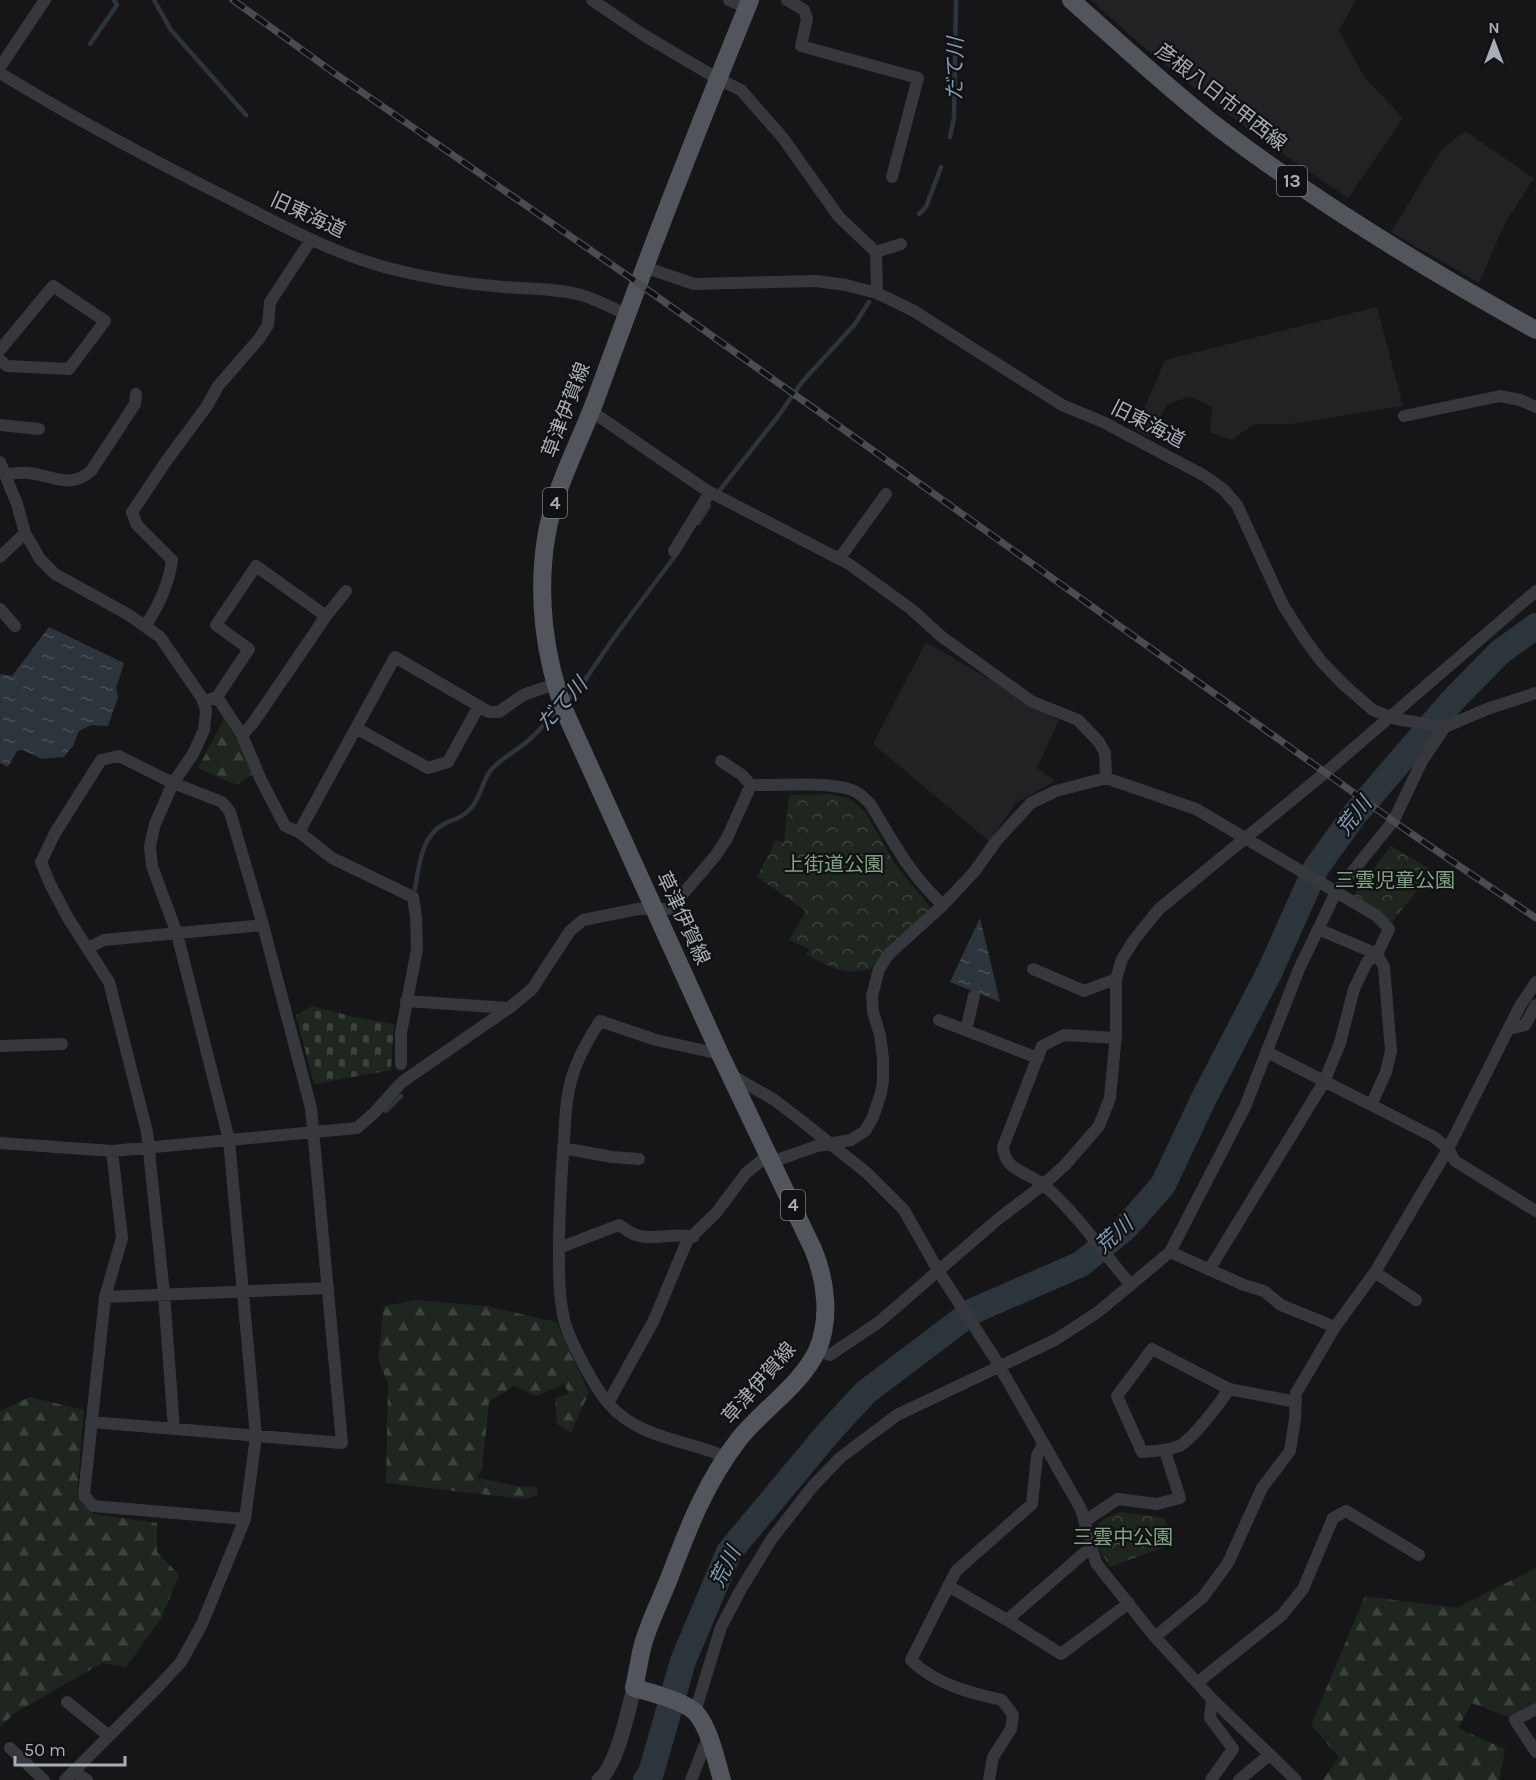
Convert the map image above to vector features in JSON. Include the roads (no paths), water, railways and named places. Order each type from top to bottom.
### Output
[{"type":"main road","name":"彦根八日市甲西線","points":[[1071,0],[1194,108],[1326,205],[1444,279],[1536,330]]},
{"type":"main road","name":"草津伊賀線","points":[[640,1690],[642,1647],[695,1510],[726,1457],[741,1437],[807,1368],[817,1349],[824,1321],[824,1282],[813,1249],[720,1054],[560,699],[549,662],[542,608],[543,573],[546,538],[553,509],[644,267],[749,4]]},
{"type":"main road","points":[[640,1690],[691,1709],[708,1737],[722,1780]]},
{"type":"street","points":[[0,67],[45,0]]},
{"type":"street","points":[[592,0],[642,34],[741,90],[783,138],[839,217],[876,252],[877,293]]},
{"type":"street","points":[[729,0],[749,4]]},
{"type":"street","points":[[788,0],[804,10],[807,19],[801,46],[918,78],[892,177]]},
{"type":"street","name":"旧東海道","points":[[0,73],[113,138],[311,240],[387,268],[444,280],[504,287],[551,288],[583,295],[626,315]]},
{"type":"street","points":[[145,626],[159,600],[170,573],[172,560],[136,525],[132,512],[166,460],[207,406],[218,386],[259,339],[268,325],[270,302],[311,240]]},
{"type":"street","points":[[876,252],[902,244]]},
{"type":"street","name":"旧東海道","points":[[644,267],[694,284],[816,282],[846,285],[877,293],[914,311],[1062,405],[1103,422],[1205,476],[1224,490],[1237,505],[1283,605],[1321,661],[1344,685],[1373,710],[1393,718],[1446,727]]},
{"type":"street","points":[[0,350],[53,286],[105,321],[69,369],[7,366],[0,360]]},
{"type":"street","points":[[70,1776],[158,1688],[180,1662],[202,1624],[245,1519],[256,1436],[229,1140],[177,934],[152,866],[150,846],[154,824],[173,783],[193,754],[204,730],[206,710],[189,678],[160,637],[129,615],[56,574],[40,559],[25,533],[17,504],[5,489],[2,468],[71,482],[82,479],[92,471],[135,404],[136,394]]},
{"type":"street","points":[[1404,416],[1500,396],[1520,400],[1536,407]]},
{"type":"street","points":[[591,411],[710,492],[849,564],[911,609],[942,637],[1032,701],[1078,720],[1099,742],[1105,753],[1106,778]]},
{"type":"street","points":[[0,425],[39,429]]},
{"type":"street","points":[[674,551],[710,492]]},
{"type":"street","points":[[839,559],[886,494]]},
{"type":"street","points":[[0,557],[25,533]]},
{"type":"street","points":[[203,702],[217,697],[249,649],[216,625],[256,566],[326,616]]},
{"type":"street","points":[[242,735],[253,723],[326,616],[346,591]]},
{"type":"street","points":[[817,1349],[830,1354],[879,1322],[997,1220],[1044,1184],[1099,1126],[1110,1098],[1116,1038],[1116,979],[1122,959],[1134,940],[1160,909],[1243,838],[1393,718],[1536,591]]},
{"type":"street","points":[[0,609],[15,626]]},
{"type":"street","points":[[299,832],[395,657],[489,712],[499,712],[523,695],[560,699]]},
{"type":"street","points":[[691,1709],[721,1627],[771,1540],[813,1486],[841,1457],[897,1415],[997,1362],[1055,1340],[1098,1312],[1170,1252],[1245,1107],[1299,969],[1318,929],[1331,890],[1394,820],[1422,761],[1446,727],[1487,709],[1536,693]]},
{"type":"street","points":[[217,697],[242,735],[261,780],[285,826],[299,832],[332,858],[412,897],[416,918],[417,949],[401,1032],[401,1064]]},
{"type":"street","points":[[356,728],[428,768],[448,762],[479,706]]},
{"type":"street","points":[[91,1422],[256,1436],[342,1443],[310,1108],[263,926],[230,812],[222,802],[173,783],[119,756],[101,760],[55,833],[41,862],[68,918],[109,982],[147,1132],[164,1294],[174,1429]]},
{"type":"street","points":[[721,761],[742,775],[751,785],[839,787],[853,790],[864,797],[871,805],[906,866],[943,905]]},
{"type":"street","points":[[608,1403],[654,1320],[687,1241],[716,1213],[746,1173],[761,1161],[780,1159],[817,1146],[851,1140],[865,1131],[873,1117],[881,1093],[883,1059],[872,996],[879,969],[889,954],[943,905],[974,872],[997,840],[1032,803],[1056,791],[1106,778],[1196,809],[1216,819],[1289,866],[1377,916],[1389,929],[1377,954],[1367,962],[1354,989],[1340,1043],[1324,1082],[1209,1270]]},
{"type":"street","points":[[0,1143],[112,1151],[357,1128],[402,1082],[509,1008],[532,989],[570,931],[583,920],[638,909],[670,909],[716,855],[727,838],[751,785]]},
{"type":"street","points":[[88,948],[104,940],[263,926]]},
{"type":"street","points":[[1318,929],[1377,954],[1384,967],[1391,1052],[1386,1072],[1371,1105]]},
{"type":"street","points":[[1034,969],[1084,991],[1116,979]]},
{"type":"street","points":[[1155,1637],[1203,1597],[1228,1563],[1262,1488],[1290,1451],[1296,1393],[1335,1327],[1375,1272],[1448,1149],[1509,1029],[1536,982]]},
{"type":"street","points":[[966,1030],[974,996]]},
{"type":"street","points":[[406,1001],[509,1008]]},
{"type":"street","points":[[1509,1029],[1525,1025],[1536,1005]]},
{"type":"street","points":[[939,1020],[1038,1058]]},
{"type":"street","points":[[720,1054],[656,1040],[600,1021],[572,1076],[566,1108],[559,1271],[564,1320],[587,1371],[608,1403],[641,1429],[711,1450],[726,1457]]},
{"type":"street","points":[[1116,1038],[1064,1035],[1042,1046],[1003,1147],[1004,1158],[1010,1165],[1044,1184],[1086,1229],[1130,1284]]},
{"type":"street","points":[[0,1046],[62,1044]]},
{"type":"street","points":[[1267,1052],[1434,1137],[1448,1149],[1455,1161],[1536,1211]]},
{"type":"street","points":[[731,1075],[773,1099],[867,1173],[904,1210],[939,1272],[997,1362],[1081,1509],[1096,1563],[1155,1637],[1212,1699],[1296,1780]]},
{"type":"street","points":[[563,1149],[639,1159]]},
{"type":"street","points":[[112,1151],[122,1238],[105,1297],[84,1496],[93,1506],[245,1519]]},
{"type":"street","points":[[559,1248],[620,1225],[636,1235],[655,1236],[681,1233],[693,1237]]},
{"type":"street","points":[[1170,1252],[1264,1291],[1281,1305],[1335,1327]]},
{"type":"street","points":[[1375,1272],[1416,1300]]},
{"type":"street","points":[[105,1297],[328,1288]]},
{"type":"street","points":[[1229,1389],[1219,1404],[1182,1445],[1165,1451],[1142,1452],[1117,1395],[1152,1349],[1229,1389],[1296,1402]]},
{"type":"street","points":[[989,1780],[993,1757],[1011,1729],[1013,1715],[1002,1700],[968,1692],[922,1672],[911,1660],[956,1571],[1032,1503],[1037,1456],[1043,1444]]},
{"type":"street","points":[[1085,1521],[1118,1499],[1157,1504],[1180,1498],[1165,1451]]},
{"type":"street","points":[[1198,1682],[1282,1615],[1303,1589],[1333,1518],[1346,1511],[1419,1555]]},
{"type":"street","points":[[1007,1620],[1090,1548]]},
{"type":"street","points":[[948,1586],[1061,1654],[1129,1603]]},
{"type":"street","points":[[604,1779],[640,1690]]},
{"type":"street","points":[[1211,1780],[1233,1749],[1210,1718],[1212,1699]]},
{"type":"street","points":[[68,1702],[109,1736]]},
{"type":"street","points":[[1536,1709],[1515,1720],[1536,1752]]},
{"type":"street","points":[[691,1780],[708,1737]]},
{"type":"street","points":[[10,1748],[44,1780]]},
{"type":"street","points":[[1239,1780],[1270,1754]]},
{"type":"street","points":[[70,1776],[87,1780]]},
{"type":"water","points":[[49,627],[124,663],[116,688],[118,697],[108,726],[91,725],[79,731],[73,746],[64,757],[42,759],[23,750],[17,751],[8,767],[0,763],[0,674],[12,676]]},
{"type":"water","points":[[980,918],[1000,1002],[950,982]]},
{"type":"waterway","points":[[90,44],[117,5],[114,0]]},
{"type":"waterway","points":[[154,0],[171,30],[246,115]]},
{"type":"waterway","name":"だて川","points":[[950,137],[954,118],[956,0]]},
{"type":"waterway","name":"だて川","points":[[919,214],[926,207],[941,167]]},
{"type":"waterway","name":"だて川","points":[[720,490],[802,382],[855,324],[869,302]]},
{"type":"waterway","name":"だて川","points":[[698,523],[709,506]]},
{"type":"waterway","name":"だて川","points":[[566,701],[583,683],[678,552]]},
{"type":"waterway","name":"荒川","points":[[646,1780],[651,1773],[683,1661],[729,1552],[829,1432],[866,1392],[973,1311],[1081,1264],[1126,1227],[1163,1185],[1204,1098],[1270,971],[1316,868],[1354,815],[1452,701],[1500,652],[1536,626]]},
{"type":"waterway","name":"だて川","points":[[415,889],[422,852],[430,836],[436,829],[468,811],[477,799],[490,771],[530,739],[558,709]]},
{"type":"waterway","name":"だて川","points":[[386,1111],[401,1096]]},
{"type":"railway","points":[[233,0],[330,70],[628,276],[1406,830],[1536,918]]},
{"type":"park label","name":"上街道公園","points":[[834,864]]},
{"type":"park label","name":"三雲児童公園","points":[[1395,880]]},
{"type":"park label","name":"三雲中公園","points":[[1123,1537]]}]
